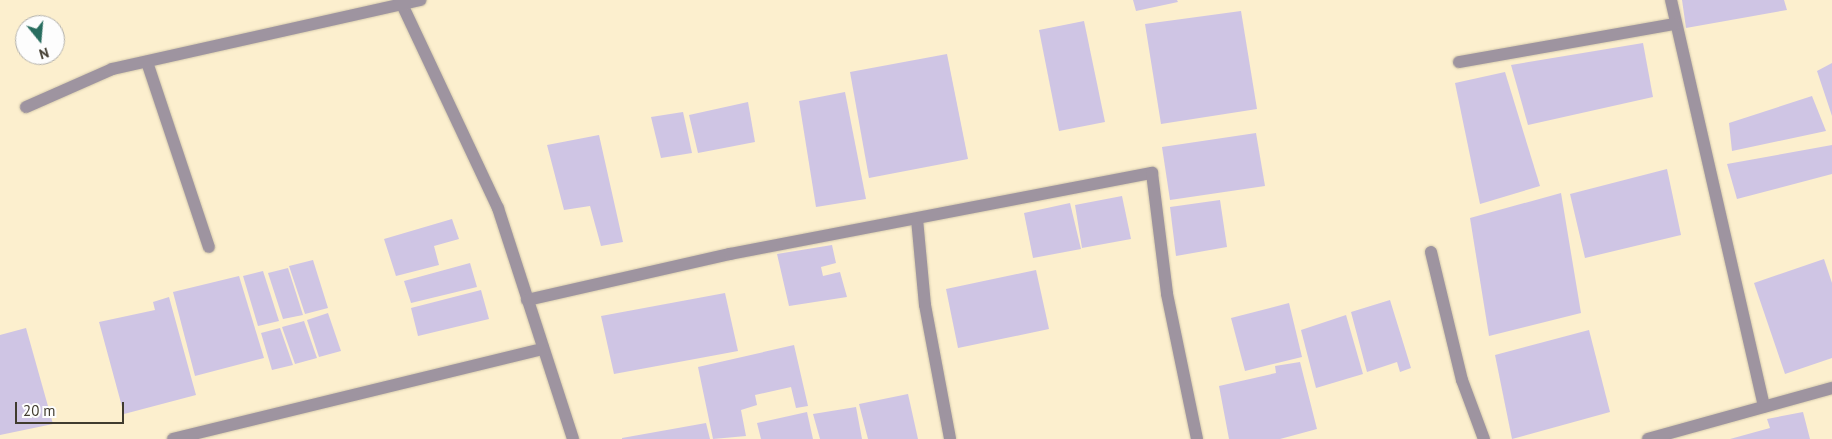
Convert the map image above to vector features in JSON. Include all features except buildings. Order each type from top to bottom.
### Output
[{"type":"street","points":[[26,107],[112,69],[420,0]]},
{"type":"street","points":[[1670,0],[1764,406]]},
{"type":"street","points":[[401,3],[498,208],[573,439]]},
{"type":"street","points":[[1459,62],[1675,24]]},
{"type":"street","points":[[147,62],[209,247]]},
{"type":"street","points":[[527,300],[721,256],[1152,173],[1167,294],[1198,439]]},
{"type":"street","points":[[917,219],[925,305],[950,439]]},
{"type":"street","points":[[1431,252],[1462,380],[1484,439]]},
{"type":"street","points":[[174,439],[544,349]]},
{"type":"street","points":[[1648,439],[1832,388]]}]
